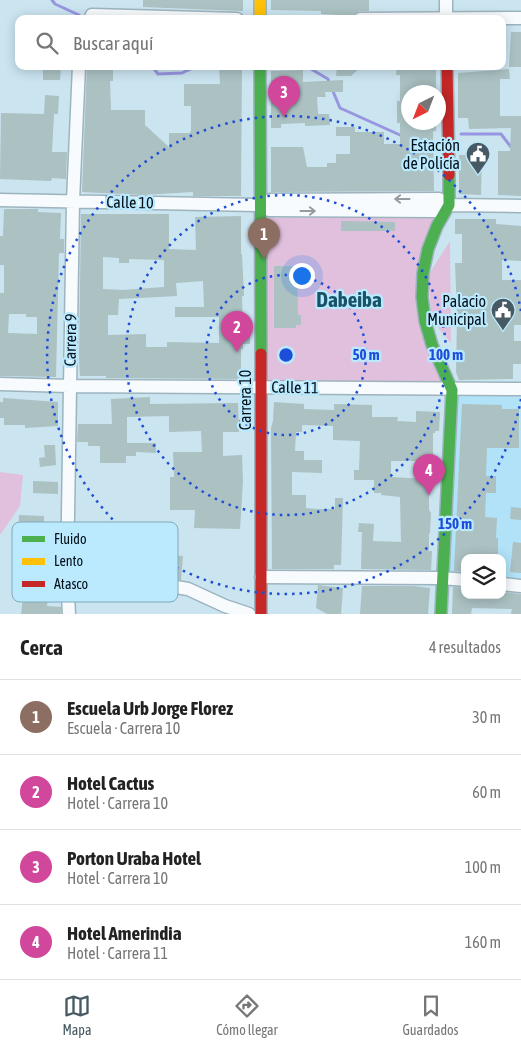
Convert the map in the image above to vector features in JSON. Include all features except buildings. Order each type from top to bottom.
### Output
[{"type":"main road","points":[[260,0],[260,15]]},
{"type":"main road","name":"Carrera 10","points":[[260,70],[261,614]]},
{"type":"main road","points":[[441,614],[452,390],[432,345],[425,321],[422,297],[423,273],[428,249],[437,226],[449,205],[447,70]]},
{"type":"street","points":[[446,0],[446,15]]},
{"type":"street","points":[[506,18],[521,18]]},
{"type":"street","name":"Carrera 9","points":[[68,522],[73,201],[79,70]]},
{"type":"street","name":"Calle 10","points":[[0,200],[261,204],[270,200],[439,199],[449,205],[521,206]]},
{"type":"street","points":[[0,384],[69,386]]},
{"type":"street","name":"Calle 11","points":[[69,386],[521,389]]},
{"type":"street","points":[[261,577],[461,580]]},
{"type":"street","points":[[506,584],[521,586]]},
{"type":"street","points":[[178,587],[188,589],[223,610],[249,614]]},
{"type":"shaded area","points":[[437,215],[419,277],[448,389],[267,380],[266,218]]},
{"type":"shaded area","points":[[450,241],[451,343],[431,319],[429,274]]},
{"type":"shaded area","points":[[521,389],[521,580],[506,580],[506,554],[461,554],[461,578],[442,578],[452,390]]},
{"type":"shaded area","points":[[0,472],[23,475],[20,506],[0,535]]},
{"type":"waterway","points":[[52,0],[55,4],[79,15]]},
{"type":"waterway","points":[[155,70],[158,74],[182,73],[188,70]]},
{"type":"waterway","points":[[313,70],[328,79],[329,83]]},
{"type":"waterway","points":[[332,89],[340,108],[400,135]]},
{"type":"waterway","points":[[461,134],[501,134],[511,147],[521,147]]},
{"type":"traffic: fast","points":[[260,70],[261,354]]},
{"type":"traffic: fast","points":[[441,614],[452,390],[432,345],[425,321],[422,297],[423,273],[428,249],[437,226],[449,205],[449,175]]},
{"type":"traffic: slow","points":[[260,0],[260,15]]},
{"type":"traffic: jam","points":[[447,70],[449,175]]},
{"type":"traffic: jam","points":[[261,354],[261,614]]},
{"type":"place","name":"Porton Uraba Hotel","points":[[284,117]]},
{"type":"place","name":"Estación de Policía","points":[[478,175]]},
{"type":"place","name":"Escuela Urb Jorge Florez","points":[[264,259]]},
{"type":"place","name":"Palacio Municipal","points":[[503,331]]},
{"type":"place","name":"Hotel Cactus","points":[[237,352]]},
{"type":"place","name":"Hotel Amerindia","points":[[429,495]]},
{"type":"district","name":"Dabeiba","points":[[349,300]]}]
